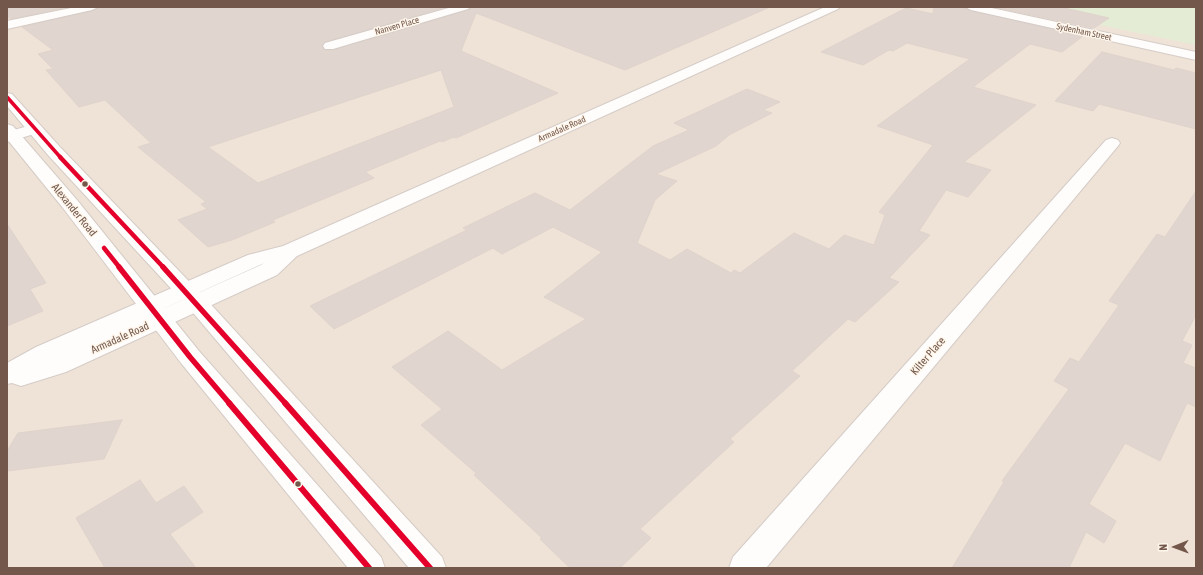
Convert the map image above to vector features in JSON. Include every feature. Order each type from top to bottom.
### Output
[{"type":"street","points":[[7,25],[92,7]]},
{"type":"street","name":"Nanven Place","points":[[330,46],[464,7]]},
{"type":"street","name":"Armadale Road","points":[[7,381],[56,366],[156,313],[191,297],[269,270],[290,251],[834,7]]},
{"type":"street","name":"Sydenham Street","points":[[971,7],[1196,56]]},
{"type":"street","points":[[7,96],[54,151],[191,297],[430,568]]},
{"type":"street","points":[[9,134],[35,129]]},
{"type":"street","name":"Alexander Road","points":[[9,134],[70,204],[190,357],[370,568]]},
{"type":"street","name":"Kilter Place","points":[[745,568],[1112,143]]},
{"type":"street","name":"Armadale Road","points":[[7,375],[45,353],[156,313]]},
{"type":"shaded area","points":[[7,7],[1196,7],[1196,568],[7,568]]},
{"type":"green space","points":[[1019,7],[1196,7],[1196,45],[1114,28]]},
{"type":"building","points":[[7,7],[68,7],[11,19],[7,16]]},
{"type":"building","points":[[99,7],[446,7],[325,42],[322,47],[325,50],[333,50],[468,10],[472,7],[770,7],[625,70],[476,13],[461,51],[558,93],[456,138],[454,137],[442,142],[440,141],[365,172],[374,178],[273,220],[275,222],[232,240],[208,247],[178,220],[207,209],[201,204],[206,202],[138,147],[151,143],[105,100],[79,107],[46,70],[53,69],[38,54],[53,50],[22,27],[92,11]],"holes":[[[441,70],[454,107],[258,183],[208,147]]]},
{"type":"building","points":[[934,7],[964,7],[971,11],[1083,36],[1062,52],[1030,44],[973,87],[1036,105],[964,162],[991,170],[968,197],[946,190],[919,231],[930,235],[889,278],[899,282],[855,322],[848,319],[792,371],[800,376],[730,439],[734,442],[640,529],[651,538],[620,568],[570,568],[540,539],[542,538],[474,475],[476,473],[421,425],[442,409],[392,367],[448,331],[502,370],[586,319],[544,297],[602,252],[553,227],[502,254],[493,248],[334,329],[310,306],[467,230],[463,228],[535,193],[570,210],[653,146],[689,130],[674,123],[747,89],[780,102],[763,110],[772,113],[729,135],[716,146],[656,174],[677,181],[655,200],[637,243],[670,260],[687,249],[731,273],[734,270],[740,273],[794,233],[829,249],[844,235],[874,245],[885,215],[879,212],[933,145],[877,126],[970,59],[907,43],[893,51],[889,50],[863,65],[821,52],[906,8],[933,14]]},
{"type":"building","points":[[994,7],[1060,7],[1109,18],[1094,28]]},
{"type":"building","points":[[1102,52],[1174,70],[1176,68],[1196,73],[1196,129],[1099,104],[1093,111],[1055,101]]},
{"type":"building","points":[[1196,191],[1196,315],[1182,341],[1192,345],[1183,363],[1196,368],[1196,407],[1187,403],[1160,461],[1125,443],[1089,504],[1116,521],[1104,543],[1086,532],[1069,568],[952,568],[1004,482],[1002,481],[1069,389],[1054,381],[1070,358],[1079,362],[1119,305],[1109,301],[1157,234],[1165,237]]},
{"type":"building","points":[[7,224],[46,283],[30,289],[43,311],[7,326]]},
{"type":"building","points":[[122,420],[104,459],[7,471],[7,451],[18,433]]},
{"type":"building","points":[[140,480],[156,503],[184,486],[203,512],[170,534],[196,568],[105,568],[76,518]]},
{"type":"transit line","points":[[7,97],[54,151],[197,303],[430,568]]},
{"type":"transit line","points":[[104,248],[190,357],[369,568]]}]
